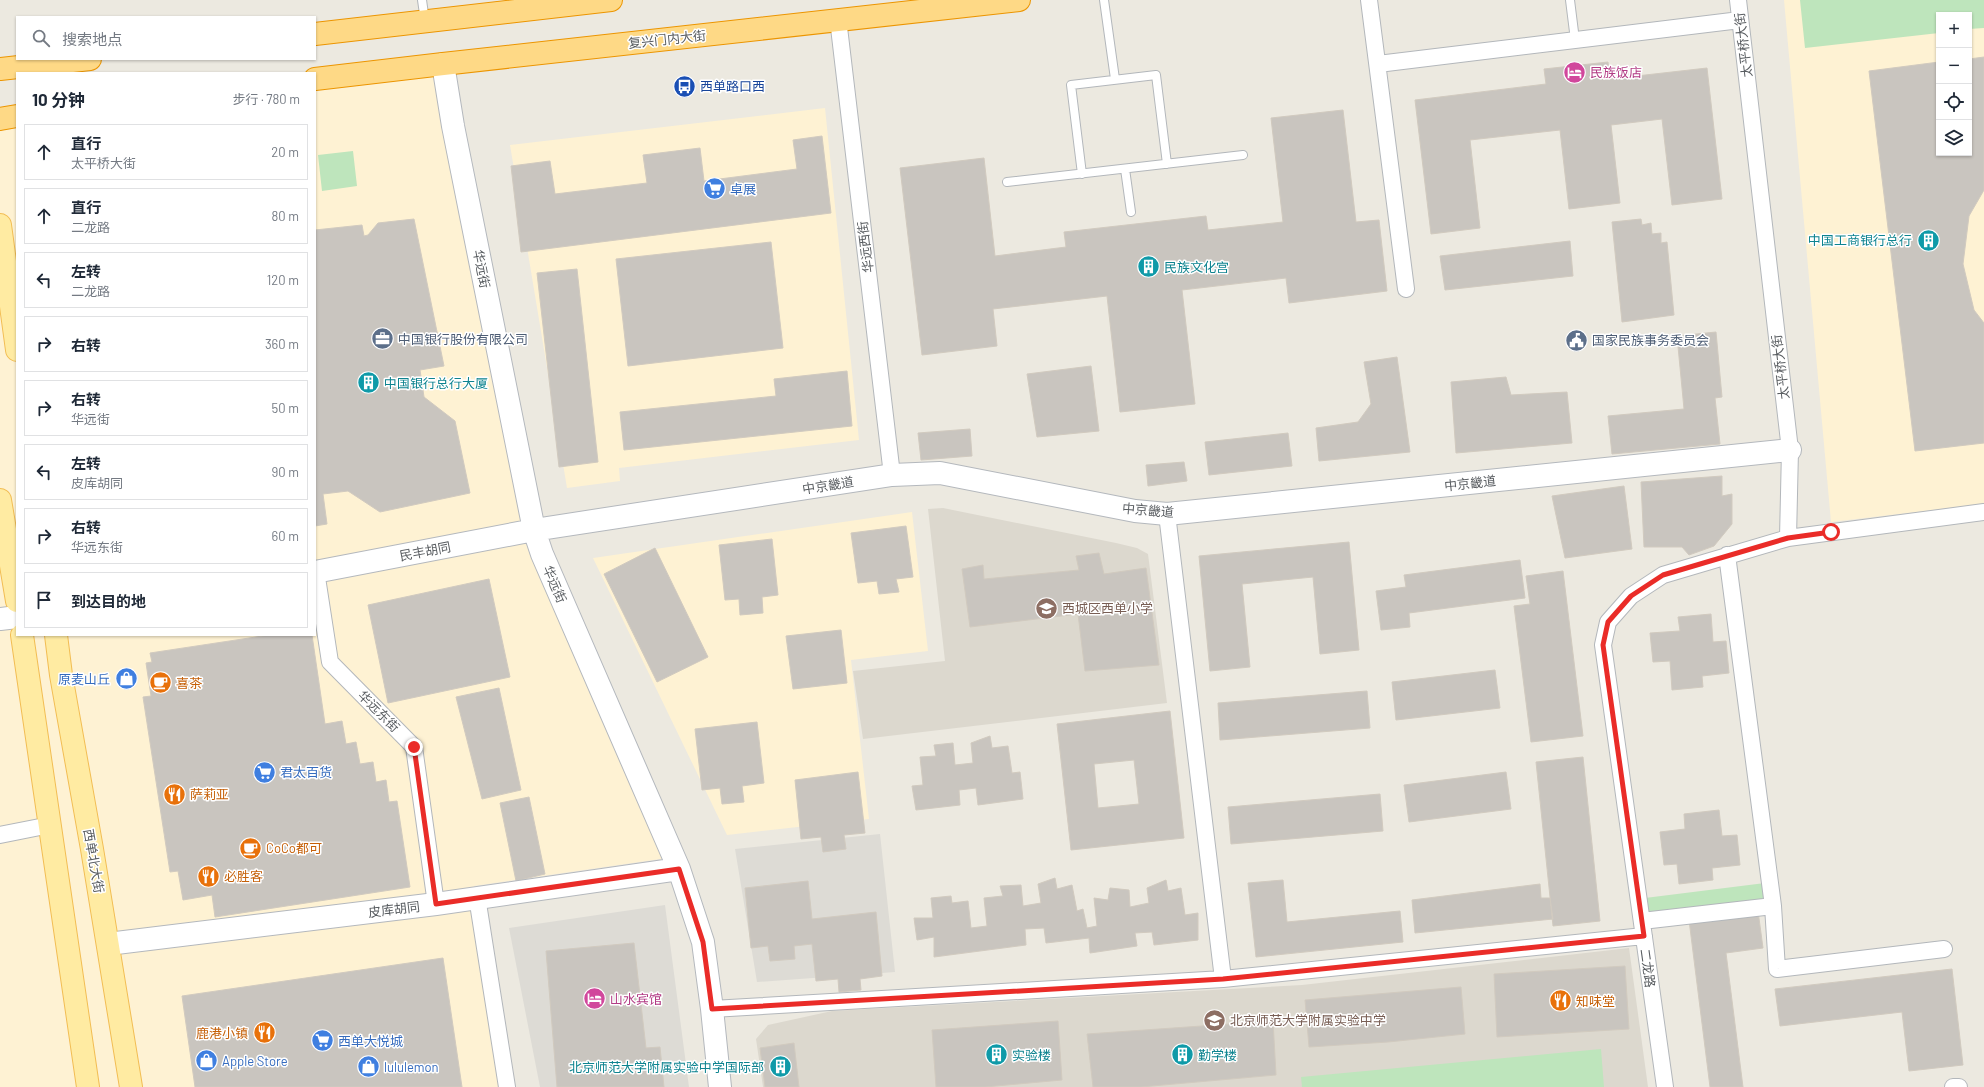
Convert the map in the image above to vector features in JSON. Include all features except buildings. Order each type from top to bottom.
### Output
[{"type":"highway","points":[[316,34],[611,0]]},
{"type":"highway","name":"复兴门内大街","points":[[316,79],[838,19],[1019,0]]},
{"type":"highway","points":[[0,69],[81,60]]},
{"type":"highway","points":[[0,118],[16,116]]},
{"type":"main road","points":[[0,225],[16,343]]},
{"type":"main road","points":[[0,500],[16,595]]},
{"type":"main road","points":[[22,636],[88,1087]]},
{"type":"main road","name":"西单北大街","points":[[56,636],[61,675],[108,944],[131,1087]]},
{"type":"street","points":[[1369,0],[1406,289]]},
{"type":"street","name":"太平桥大街","points":[[1738,0],[1790,450],[1788,538]]},
{"type":"street","name":"华远西街","points":[[838,19],[892,475]]},
{"type":"street","points":[[1378,64],[1740,20]]},
{"type":"street","name":"华远街","points":[[443,64],[454,133],[534,530],[542,554],[679,869],[703,942],[720,1087]]},
{"type":"street","name":"中京畿道","points":[[534,530],[892,475],[940,473],[1121,508],[1167,514],[1790,450]]},
{"type":"street","points":[[1788,538],[1984,512]]},
{"type":"street","points":[[1167,514],[1223,979]]},
{"type":"street","name":"民丰胡同","points":[[316,572],[534,530]]},
{"type":"street","name":"二龙路","points":[[1665,1087],[1603,645],[1608,622],[1631,596],[1663,575],[1788,538]]},
{"type":"street","points":[[1727,555],[1773,906],[1777,969],[1944,949]]},
{"type":"street","name":"华远东街","points":[[316,572],[330,662],[414,747],[436,904]]},
{"type":"street","points":[[0,619],[16,618]]},
{"type":"street","points":[[0,835],[50,825]]},
{"type":"street","name":"皮库胡同","points":[[108,944],[436,904],[679,869]]},
{"type":"street","points":[[477,897],[508,1087]]},
{"type":"street","points":[[712,1009],[1223,979],[1643,929],[1773,906]]},
{"type":"street","points":[[1953,1087],[1959,1087]]},
{"type":"lane","points":[[422,0],[425,22]]},
{"type":"lane","points":[[1104,0],[1115,79]]},
{"type":"lane","points":[[1570,0],[1575,40]]},
{"type":"lane","points":[[1082,174],[1071,84],[1156,75],[1167,164]]},
{"type":"lane","points":[[1007,182],[1243,155]]},
{"type":"lane","points":[[1125,169],[1131,212]]},
{"type":"shaded area","points":[[1784,0],[1984,0],[1984,504],[1831,522]]},
{"type":"shaded area","points":[[443,64],[530,508],[674,857],[474,886],[504,1087],[0,1087],[0,114],[16,112],[16,636],[316,636],[316,78]]},
{"type":"shaded area","points":[[825,108],[859,440],[619,468],[620,481],[567,488],[510,145]]},
{"type":"shaded area","name":"西城区西单小学","points":[[943,508],[1116,543],[1137,548],[1148,554],[1167,703],[863,739],[853,671],[945,661],[928,509]]},
{"type":"shaded area","points":[[912,512],[928,651],[851,660],[869,819],[727,835],[593,558]]},
{"type":"shaded area","points":[[880,834],[895,972],[757,982],[735,849]]},
{"type":"shaded area","points":[[665,905],[689,1087],[540,1087],[509,928]]},
{"type":"shaded area","name":"北京师范大学附属实验中学","points":[[1629,948],[1648,1087],[763,1087],[756,1039],[768,1025],[832,1011],[1302,985]]},
{"type":"green space","points":[[1800,0],[1984,0],[1984,28],[1972,29],[1972,12],[1936,12],[1936,33],[1805,48]]},
{"type":"green space","points":[[353,151],[357,186],[322,191],[318,155]]},
{"type":"green space","points":[[1765,883],[1766,899],[1647,913],[1645,898]]},
{"type":"green space","points":[[1601,1049],[1604,1087],[1302,1087],[1301,1077]]},
{"type":"place","name":"民族饭店","points":[[1574,72]]},
{"type":"place","name":"西单路口西","points":[[684,86]]},
{"type":"place","name":"卓展","points":[[715,189]]},
{"type":"place","name":"中国工商银行总行","points":[[1928,240]]},
{"type":"place","name":"民族文化宫","points":[[1148,267]]},
{"type":"place","name":"中国银行股份有限公司","points":[[383,339]]},
{"type":"place","name":"国家民族事务委员会","points":[[1576,340]]},
{"type":"place","name":"中国银行总行大厦","points":[[368,383]]},
{"type":"place","name":"西城区西单小学","points":[[1047,608]]},
{"type":"place","name":"原麦山丘","points":[[126,679]]},
{"type":"place","name":"喜茶","points":[[160,683]]},
{"type":"place","name":"君太百货","points":[[265,772]]},
{"type":"place","name":"萨莉亚","points":[[174,794]]},
{"type":"place","name":"CoCo都可","points":[[250,848]]},
{"type":"place","name":"必胜客","points":[[209,876]]},
{"type":"place","name":"山水宾馆","points":[[595,999]]},
{"type":"place","name":"知味堂","points":[[1561,1001]]},
{"type":"place","name":"北京师范大学附属实验中学","points":[[1214,1020]]},
{"type":"place","name":"鹿港小镇","points":[[264,1033]]},
{"type":"place","name":"西单大悦城","points":[[322,1041]]},
{"type":"place","name":"实验楼","points":[[997,1055]]},
{"type":"place","name":"勤学楼","points":[[1182,1055]]},
{"type":"place","name":"Apple Store","points":[[206,1061]]},
{"type":"place","name":"lululemon","points":[[369,1067]]},
{"type":"place","name":"北京师范大学附属实验中学国际部","points":[[780,1067]]},
{"type":"route","points":[[414,747],[436,904],[679,869],[703,942],[712,1009],[1223,979],[1644,936],[1603,645],[1608,622],[1631,596],[1663,575],[1788,538],[1831,532]]}]
